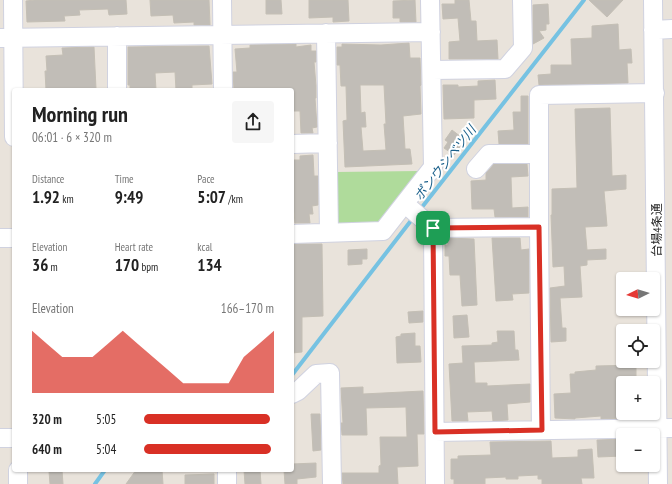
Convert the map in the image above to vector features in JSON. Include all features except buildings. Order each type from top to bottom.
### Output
[{"type":"street","points":[[12,109],[7,38],[13,0]]},
{"type":"street","points":[[222,0],[223,88]]},
{"type":"street","points":[[294,234],[383,231],[408,207],[433,167],[430,0]]},
{"type":"street","points":[[432,70],[505,69],[523,48],[522,0]]},
{"type":"street","name":"台場4条通","points":[[653,0],[665,428],[658,484]]},
{"type":"street","points":[[653,30],[672,29]]},
{"type":"street","points":[[7,38],[431,32]]},
{"type":"street","points":[[326,33],[329,233]]},
{"type":"street","points":[[117,36],[118,88]]},
{"type":"street","points":[[542,430],[539,95],[655,93]]},
{"type":"street","points":[[294,144],[328,143]]},
{"type":"street","points":[[476,169],[488,154],[539,154]]},
{"type":"street","points":[[408,207],[430,225],[539,227]]},
{"type":"street","points":[[430,225],[435,484]]},
{"type":"street","points":[[0,238],[12,238]]},
{"type":"street","points":[[294,393],[298,392],[316,374],[330,373],[332,484]]},
{"type":"street","points":[[435,432],[665,428]]},
{"type":"street","points":[[0,438],[12,438]]},
{"type":"street","points":[[18,472],[18,484]]},
{"type":"street","points":[[227,472],[227,484]]},
{"type":"green space","points":[[419,171],[378,224],[336,225],[336,172]]},
{"type":"waterway","name":"ポンウシベツ川","points":[[419,211],[584,0]]},
{"type":"waterway","name":"ポンウシベツ川","points":[[294,372],[413,218]]},
{"type":"waterway","name":"ポンウシベツ川","points":[[95,484],[104,472]]},
{"type":"route","points":[[539,227],[542,430],[435,432],[433,228],[539,227]]}]
